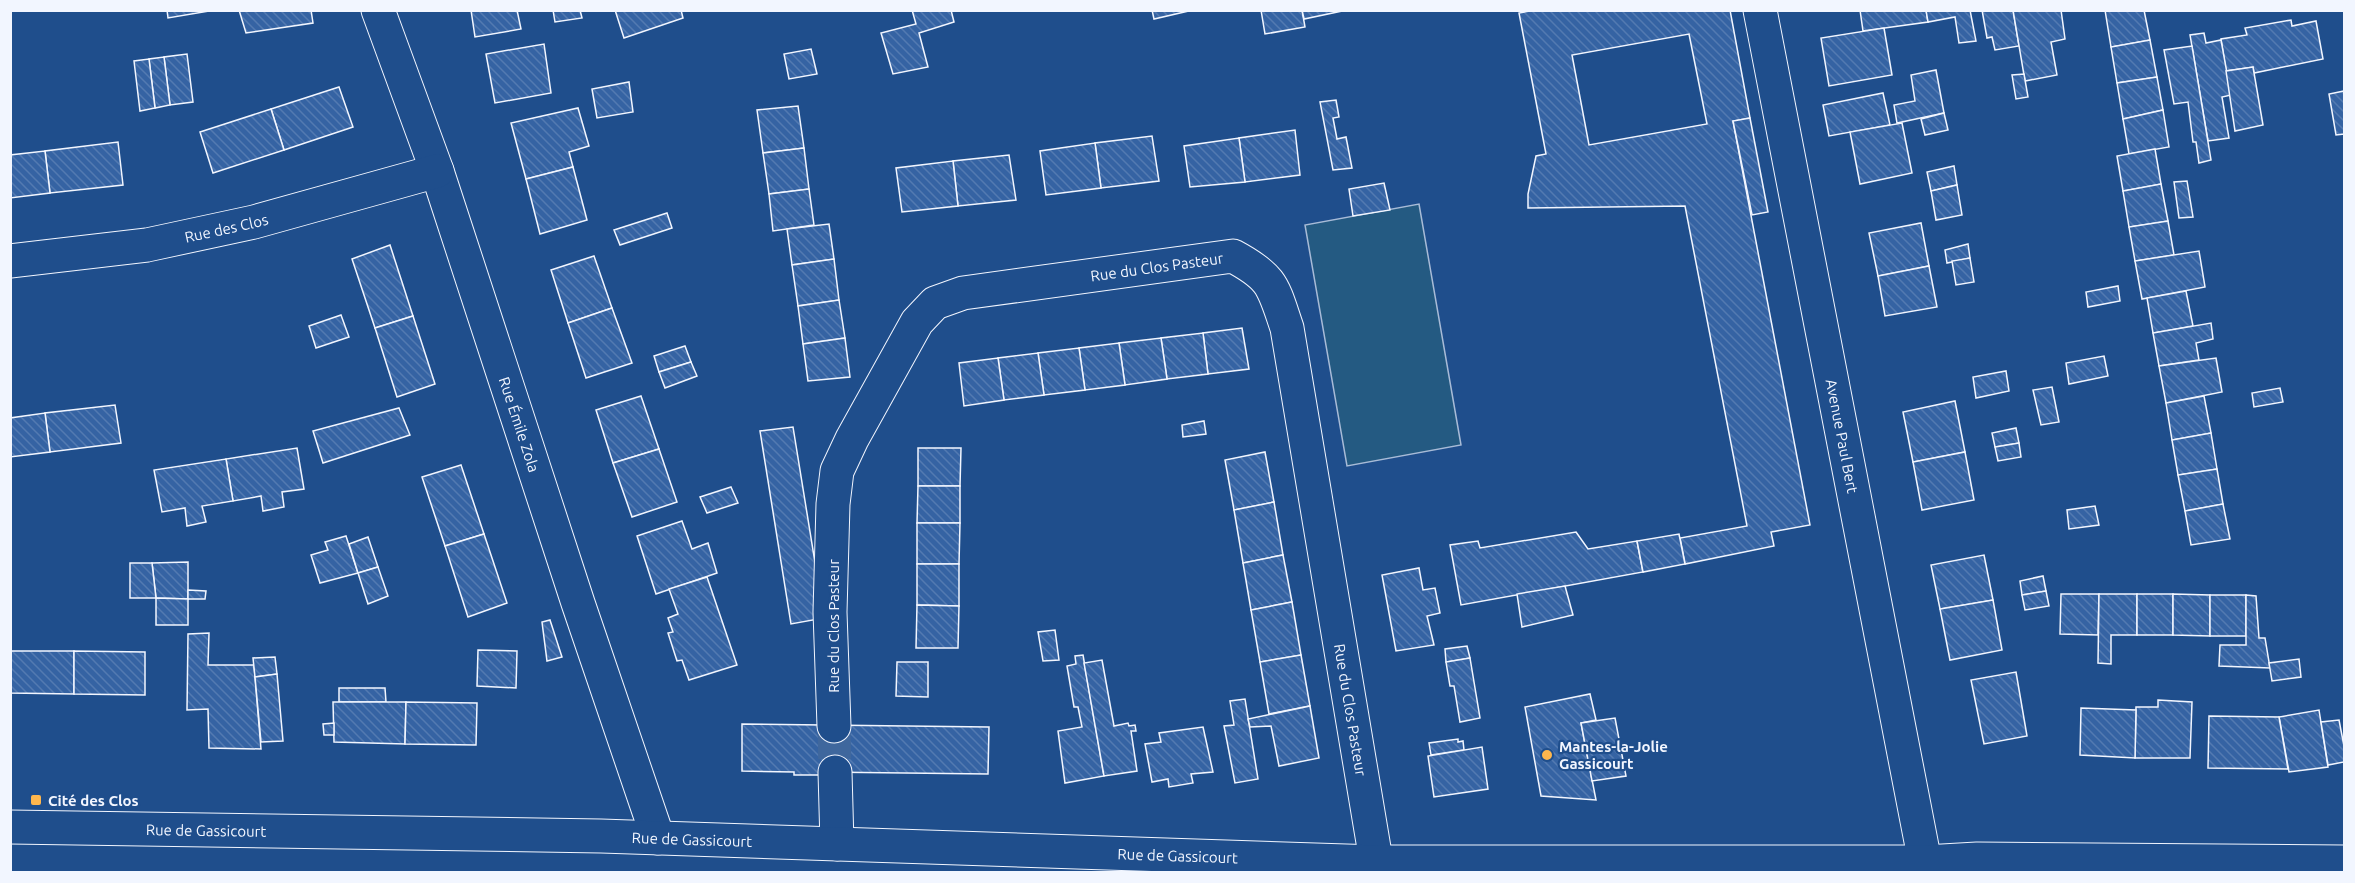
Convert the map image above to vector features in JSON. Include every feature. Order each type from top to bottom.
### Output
[{"type":"street","name":"Rue Émile Zola","points":[[378,10],[437,171],[574,592],[658,838]]},
{"type":"street","name":"Avenue Paul Bert","points":[[1760,10],[1924,862]]},
{"type":"street","name":"Rue des Clos","points":[[10,261],[147,245],[254,222],[437,171]]},
{"type":"street","name":"Rue du Clos Pasteur","points":[[834,726],[830,612],[833,504],[837,471],[852,439],[917,322],[935,303],[963,292],[1233,256],[1255,268],[1272,285],[1287,328],[1378,867]]},
{"type":"street","points":[[836,772],[837,844]]},
{"type":"street","name":"Rue de Gassicourt","points":[[10,827],[658,838],[1378,867],[1924,862],[1979,866],[2344,862]]},
{"type":"shaded area","points":[[1419,204],[1461,445],[1347,466],[1305,225]]},
{"type":"building","points":[[167,10],[215,10],[168,18]]},
{"type":"building","points":[[239,10],[311,10],[313,23],[246,33]]},
{"type":"building","points":[[471,10],[517,10],[521,29],[475,37]]},
{"type":"building","points":[[553,10],[580,10],[582,18],[555,22]]},
{"type":"building","points":[[615,10],[681,10],[683,18],[624,38]]},
{"type":"building","points":[[912,10],[951,10],[954,22],[919,33],[928,67],[893,74],[881,33],[916,24]]},
{"type":"building","points":[[1152,10],[1193,10],[1154,19]]},
{"type":"building","points":[[1261,10],[1302,10],[1305,27],[1265,34]]},
{"type":"building","points":[[1302,10],[1347,10],[1304,19]]},
{"type":"building","points":[[1535,10],[1730,10],[1750,118],[1733,121],[1810,525],[1771,532],[1774,546],[1685,564],[1680,538],[1747,526],[1685,206],[1528,208],[1528,194],[1536,156],[1546,154],[1519,13]],"holes":[[[1689,34],[1707,124],[1589,145],[1572,55]]]},
{"type":"building","points":[[1860,10],[1926,10],[1928,22],[1863,31]]},
{"type":"building","points":[[1926,10],[1970,10],[1976,41],[1959,43],[1955,17],[1928,22]]},
{"type":"building","points":[[1982,10],[2013,10],[2019,46],[1995,50],[1992,37],[1987,38]]},
{"type":"building","points":[[2013,10],[2061,10],[2065,39],[2051,42],[2057,75],[2025,81]]},
{"type":"building","points":[[2105,10],[2144,10],[2150,40],[2111,47]]},
{"type":"building","points":[[2291,20],[2292,26],[2316,21],[2323,59],[2254,73],[2253,67],[2226,71],[2221,39],[2247,35],[2245,28]]},
{"type":"building","points":[[1884,28],[1892,75],[1829,86],[1821,38]]},
{"type":"building","points":[[2204,33],[2206,43],[2221,40],[2231,95],[2222,97],[2229,138],[2208,141],[2190,35]]},
{"type":"building","points":[[2150,40],[2157,77],[2117,83],[2111,47]]},
{"type":"building","points":[[544,44],[551,93],[495,103],[486,54]]},
{"type":"building","points":[[2192,46],[2211,160],[2199,163],[2196,142],[2193,142],[2188,102],[2174,104],[2164,50]]},
{"type":"building","points":[[811,49],[817,74],[789,79],[784,54]]},
{"type":"building","points":[[187,54],[193,102],[170,105],[164,57]]},
{"type":"building","points":[[164,57],[170,105],[155,108],[149,59]]},
{"type":"building","points":[[149,59],[155,108],[140,111],[134,61]]},
{"type":"building","points":[[2253,67],[2263,125],[2235,131],[2226,71]]},
{"type":"building","points":[[1936,70],[1944,113],[1897,123],[1894,105],[1915,101],[1911,75]]},
{"type":"building","points":[[2024,74],[2028,97],[2016,99],[2012,75]]},
{"type":"building","points":[[2157,77],[2163,110],[2123,119],[2117,83]]},
{"type":"building","points":[[629,82],[633,112],[597,118],[592,89]]},
{"type":"building","points":[[339,87],[353,127],[284,150],[271,109]]},
{"type":"building","points":[[2344,91],[2344,134],[2336,135],[2329,94]]},
{"type":"building","points":[[1883,93],[1890,125],[1829,136],[1823,105]]},
{"type":"building","points":[[1336,100],[1339,117],[1333,118],[1337,139],[1346,137],[1352,168],[1333,170],[1320,102]]},
{"type":"building","points":[[798,106],[804,148],[763,153],[757,110]]},
{"type":"building","points":[[578,108],[589,146],[569,152],[573,167],[526,179],[511,123]]},
{"type":"building","points":[[271,109],[284,150],[213,173],[200,132]]},
{"type":"building","points":[[2163,110],[2169,147],[2129,154],[2123,119]]},
{"type":"building","points":[[1944,113],[1948,130],[1925,135],[1921,119]]},
{"type":"building","points":[[1750,118],[1768,212],[1752,215],[1733,121]]},
{"type":"building","points":[[1902,123],[1912,173],[1860,184],[1850,132]]},
{"type":"building","points":[[1295,130],[1300,175],[1245,182],[1239,138]]},
{"type":"building","points":[[1152,136],[1159,181],[1101,188],[1095,143]]},
{"type":"building","points":[[1239,138],[1245,182],[1190,187],[1184,146]]},
{"type":"building","points":[[118,142],[123,185],[50,193],[45,151]]},
{"type":"building","points":[[1095,143],[1101,188],[1046,195],[1040,151]]},
{"type":"building","points":[[804,148],[809,189],[769,194],[763,153]]},
{"type":"building","points":[[2155,149],[2161,184],[2123,191],[2117,156]]},
{"type":"building","points":[[45,151],[50,193],[10,198],[10,155]]},
{"type":"building","points":[[1009,155],[1016,200],[958,206],[953,161]]},
{"type":"building","points":[[953,161],[958,206],[902,212],[896,168]]},
{"type":"building","points":[[1954,166],[1957,185],[1931,191],[1927,172]]},
{"type":"building","points":[[573,167],[587,220],[540,234],[526,179]]},
{"type":"building","points":[[2187,181],[2193,217],[2179,218],[2174,182]]},
{"type":"building","points":[[1384,183],[1390,210],[1353,216],[1349,189]]},
{"type":"building","points":[[2161,184],[2168,221],[2129,227],[2123,191]]},
{"type":"building","points":[[1957,185],[1962,215],[1936,220],[1931,191]]},
{"type":"building","points":[[809,189],[814,225],[773,231],[769,194]]},
{"type":"building","points":[[667,213],[672,228],[620,245],[614,230]]},
{"type":"building","points":[[2168,221],[2174,255],[2135,261],[2129,227]]},
{"type":"building","points":[[1921,223],[1929,266],[1878,276],[1869,233]]},
{"type":"building","points":[[829,224],[834,259],[792,265],[787,229]]},
{"type":"building","points":[[1968,244],[1970,258],[1947,263],[1945,250]]},
{"type":"building","points":[[390,245],[413,316],[375,328],[352,259]]},
{"type":"building","points":[[2199,251],[2205,287],[2142,299],[2135,261]]},
{"type":"building","points":[[594,256],[612,308],[568,323],[551,270]]},
{"type":"building","points":[[1970,258],[1974,282],[1956,285],[1952,261]]},
{"type":"building","points":[[834,259],[839,300],[798,306],[792,265]]},
{"type":"building","points":[[1929,266],[1937,307],[1885,316],[1878,276]]},
{"type":"building","points":[[2118,286],[2120,301],[2088,307],[2086,292]]},
{"type":"building","points":[[2186,291],[2193,326],[2153,333],[2147,298]]},
{"type":"building","points":[[839,300],[845,338],[803,344],[798,306]]},
{"type":"building","points":[[612,308],[632,363],[586,378],[568,323]]},
{"type":"building","points":[[341,315],[349,337],[316,348],[309,326]]},
{"type":"building","points":[[413,316],[435,384],[397,397],[375,328]]},
{"type":"building","points":[[2211,323],[2213,339],[2196,343],[2199,360],[2159,366],[2153,333]]},
{"type":"building","points":[[1242,328],[1249,369],[1208,374],[1203,333]]},
{"type":"building","points":[[1203,333],[1208,374],[1167,379],[1161,338]]},
{"type":"building","points":[[845,338],[850,377],[808,381],[803,344]]},
{"type":"building","points":[[1161,338],[1167,379],[1125,385],[1119,343]]},
{"type":"building","points":[[1119,343],[1125,385],[1085,390],[1079,348]]},
{"type":"building","points":[[685,346],[691,362],[659,372],[654,356]]},
{"type":"building","points":[[1079,348],[1085,390],[1044,395],[1038,353]]},
{"type":"building","points":[[1038,353],[1044,395],[1004,400],[998,358]]},
{"type":"building","points":[[2104,356],[2108,376],[2069,384],[2066,363]]},
{"type":"building","points":[[998,358],[1004,400],[964,406],[959,363]]},
{"type":"building","points":[[2216,358],[2222,392],[2166,403],[2159,366]]},
{"type":"building","points":[[691,362],[697,376],[665,388],[659,372]]},
{"type":"building","points":[[2006,371],[2009,391],[1976,398],[1973,377]]},
{"type":"building","points":[[2052,387],[2059,422],[2041,425],[2033,390]]},
{"type":"building","points":[[2280,388],[2283,402],[2254,407],[2252,393]]},
{"type":"building","points":[[641,396],[659,449],[613,463],[596,410]]},
{"type":"building","points":[[2204,396],[2211,433],[2172,440],[2166,403]]},
{"type":"building","points":[[1955,401],[1965,452],[1913,462],[1903,412]]},
{"type":"building","points":[[115,405],[121,443],[50,452],[45,413]]},
{"type":"building","points":[[399,408],[410,435],[323,463],[313,431]]},
{"type":"building","points":[[45,413],[50,452],[10,457],[10,418]]},
{"type":"building","points":[[1204,421],[1206,434],[1183,437],[1182,425]]},
{"type":"building","points":[[793,427],[824,618],[791,624],[760,431]]},
{"type":"building","points":[[2016,428],[2019,443],[1995,447],[1992,433]]},
{"type":"building","points":[[2211,433],[2217,469],[2178,475],[2172,440]]},
{"type":"building","points":[[2019,443],[2021,457],[1998,461],[1995,447]]},
{"type":"building","points":[[297,448],[304,489],[282,492],[284,507],[263,511],[261,496],[233,501],[226,459]]},
{"type":"building","points":[[918,448],[961,448],[960,486],[918,486]]},
{"type":"building","points":[[659,449],[677,502],[632,517],[613,463]]},
{"type":"building","points":[[1265,452],[1274,502],[1234,510],[1225,460]]},
{"type":"building","points":[[1965,452],[1974,500],[1922,510],[1913,462]]},
{"type":"building","points":[[226,459],[233,501],[202,506],[206,522],[187,526],[185,508],[162,512],[154,470]]},
{"type":"building","points":[[461,465],[484,534],[445,546],[422,477]]},
{"type":"building","points":[[2217,469],[2223,504],[2185,511],[2178,475]]},
{"type":"building","points":[[918,486],[960,486],[960,523],[917,523]]},
{"type":"building","points":[[731,487],[738,503],[707,513],[700,497]]},
{"type":"building","points":[[1274,502],[1283,555],[1243,563],[1234,510]]},
{"type":"building","points":[[2223,504],[2230,539],[2191,545],[2185,511]]},
{"type":"building","points":[[2095,506],[2099,525],[2069,529],[2067,510]]},
{"type":"building","points":[[682,521],[692,549],[708,543],[717,573],[656,594],[637,536]]},
{"type":"building","points":[[917,523],[960,523],[959,564],[917,564]]},
{"type":"building","points":[[1576,532],[1588,549],[1637,541],[1643,572],[1461,605],[1450,545],[1478,541],[1480,548]]},
{"type":"building","points":[[484,534],[507,603],[468,617],[445,546]]},
{"type":"building","points":[[1679,534],[1685,564],[1643,572],[1637,541]]},
{"type":"building","points":[[346,536],[358,573],[320,583],[311,555],[328,550],[325,542]]},
{"type":"building","points":[[368,537],[378,567],[358,573],[349,544]]},
{"type":"building","points":[[1283,555],[1292,602],[1251,610],[1243,563]]},
{"type":"building","points":[[1984,555],[1993,600],[1940,609],[1931,565]]},
{"type":"building","points":[[188,562],[188,599],[156,598],[152,563]]},
{"type":"building","points":[[130,563],[152,563],[156,598],[130,598]]},
{"type":"building","points":[[917,564],[959,564],[959,606],[917,605]]},
{"type":"building","points":[[378,567],[388,596],[368,604],[358,573]]},
{"type":"building","points":[[1419,568],[1423,590],[1435,588],[1440,613],[1427,616],[1434,645],[1396,651],[1382,575]]},
{"type":"building","points":[[2043,576],[2046,591],[2022,595],[2020,581]]},
{"type":"building","points":[[707,577],[737,665],[689,680],[682,660],[677,661],[668,633],[673,632],[668,618],[678,614],[669,589]]},
{"type":"building","points":[[1565,586],[1573,615],[1522,627],[1517,594]]},
{"type":"building","points":[[188,590],[206,591],[205,599],[188,599]]},
{"type":"building","points":[[2046,591],[2049,606],[2025,610],[2022,595]]},
{"type":"building","points":[[2061,594],[2099,594],[2098,635],[2060,634]]},
{"type":"building","points":[[2099,594],[2137,594],[2137,635],[2111,635],[2111,664],[2098,663]]},
{"type":"building","points":[[2137,594],[2173,594],[2173,635],[2137,635]]},
{"type":"building","points":[[2173,594],[2210,595],[2210,636],[2173,635]]},
{"type":"building","points":[[2210,595],[2246,595],[2246,636],[2210,636]]},
{"type":"building","points":[[2246,595],[2256,596],[2259,638],[2265,638],[2270,668],[2219,666],[2220,645],[2246,645]]},
{"type":"building","points":[[156,598],[188,599],[188,625],[156,625]]},
{"type":"building","points":[[1993,600],[2002,650],[1950,660],[1940,609]]},
{"type":"building","points":[[1292,602],[1301,655],[1260,662],[1251,610]]},
{"type":"building","points":[[917,605],[959,606],[958,648],[916,648]]},
{"type":"building","points":[[550,620],[562,657],[547,661],[542,622]]},
{"type":"building","points":[[1055,630],[1059,660],[1043,661],[1038,632]]},
{"type":"building","points":[[209,633],[208,665],[254,665],[261,749],[209,748],[208,709],[187,710],[188,634]]},
{"type":"building","points":[[1467,646],[1470,658],[1446,662],[1445,649]]},
{"type":"building","points":[[478,650],[517,651],[516,688],[477,686]]},
{"type":"building","points":[[10,651],[74,651],[74,694],[10,693]]},
{"type":"building","points":[[74,651],[145,652],[145,695],[74,694]]},
{"type":"building","points":[[1083,655],[1104,776],[1065,783],[1058,731],[1082,727],[1078,707],[1074,707],[1067,666],[1076,664],[1075,656]]},
{"type":"building","points":[[1301,655],[1310,706],[1269,714],[1260,662]]},
{"type":"building","points":[[275,657],[277,674],[255,677],[253,658]]},
{"type":"building","points":[[1470,658],[1480,718],[1460,722],[1454,686],[1450,686],[1446,662]]},
{"type":"building","points":[[2299,659],[2301,677],[2272,681],[2269,663]]},
{"type":"building","points":[[1102,660],[1114,726],[1128,723],[1129,726],[1135,725],[1136,731],[1131,731],[1137,771],[1104,776],[1084,663]]},
{"type":"building","points":[[897,662],[928,662],[928,697],[896,696]]},
{"type":"building","points":[[2016,672],[2027,736],[1984,744],[1971,680]]},
{"type":"building","points":[[277,674],[283,741],[261,742],[255,677]]},
{"type":"building","points":[[339,688],[385,688],[386,702],[339,702]]},
{"type":"building","points":[[1590,694],[1596,720],[1581,723],[1596,800],[1541,796],[1525,707]]},
{"type":"building","points":[[1245,699],[1258,779],[1235,783],[1224,726],[1234,725],[1230,701]]},
{"type":"building","points":[[2158,700],[2192,702],[2190,758],[2135,758],[2136,707],[2158,707]]},
{"type":"building","points":[[333,702],[406,702],[405,744],[334,742]]},
{"type":"building","points":[[406,702],[477,703],[476,745],[405,744]]},
{"type":"building","points":[[1310,706],[1319,758],[1279,766],[1271,726],[1250,727],[1248,719]]},
{"type":"building","points":[[2081,708],[2136,710],[2135,758],[2080,755]]},
{"type":"building","points":[[2319,710],[2328,767],[2289,772],[2279,717]]},
{"type":"building","points":[[2209,716],[2279,717],[2288,769],[2208,768]]},
{"type":"building","points":[[1615,718],[1626,776],[1592,781],[1581,723]]},
{"type":"building","points":[[2339,720],[2344,746],[2344,762],[2328,765],[2321,722]]},
{"type":"building","points":[[334,723],[334,735],[324,735],[323,724]]},
{"type":"building","points":[[742,724],[989,727],[988,774],[821,772],[821,775],[794,775],[794,772],[742,771]]},
{"type":"building","points":[[1203,727],[1213,772],[1191,774],[1193,783],[1169,787],[1168,779],[1152,782],[1145,744],[1161,742],[1159,733]]},
{"type":"building","points":[[1458,739],[1458,742],[1463,741],[1464,750],[1431,755],[1429,743]]},
{"type":"building","points":[[1482,747],[1488,789],[1434,797],[1428,756]]},
{"type":"tunnel","points":[[834,726],[835,772]]},
{"type":"place","name":"Mantes-la-Jolie Gassicourt","points":[[1547,755]]},
{"type":"place","name":"Cité des Clos","points":[[36,800]]}]
